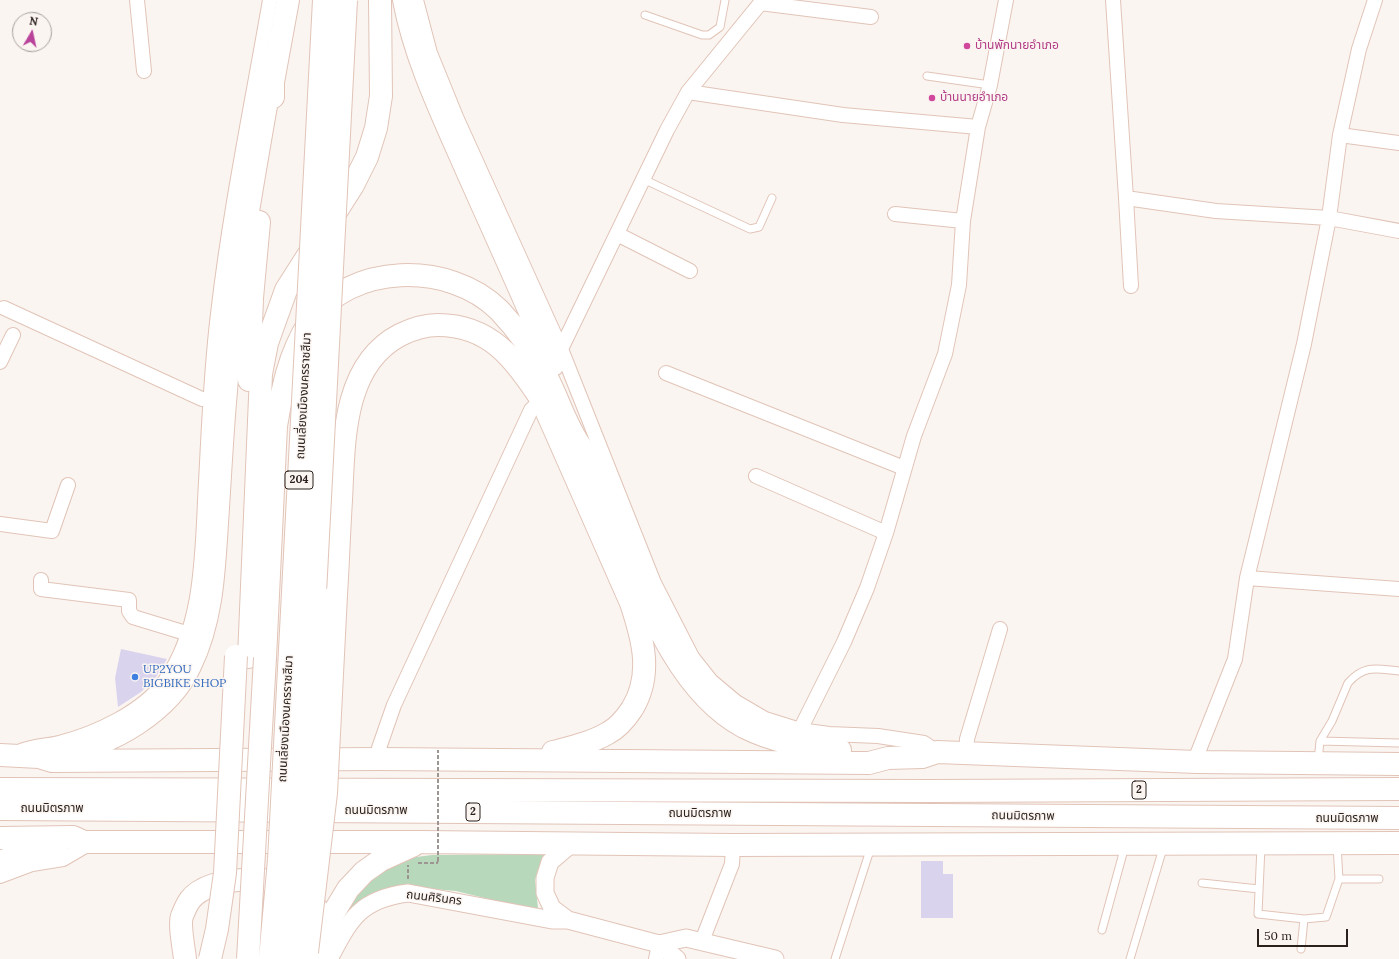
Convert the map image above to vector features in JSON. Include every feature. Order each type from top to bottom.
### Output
[{"type":"highway","points":[[248,959],[252,298],[273,82],[288,0]]},
{"type":"highway","name":"ถนนเลี่ยงเมืองนครราชสีมา","points":[[270,959],[279,860],[324,0]]},
{"type":"highway","name":"ถนนเลี่ยงเมืองนครราชสีมา","points":[[292,959],[301,862],[346,0]]},
{"type":"highway","points":[[225,959],[231,933],[238,872],[250,657],[261,374],[267,343],[286,290],[353,185],[367,157],[376,128],[381,96],[380,0]]},
{"type":"highway","points":[[404,0],[407,16],[434,93],[582,433],[581,447]]},
{"type":"highway","points":[[39,757],[96,744],[128,729],[157,709],[175,690],[190,668],[201,640],[209,610],[214,570],[226,389],[240,255],[267,100],[273,82]]},
{"type":"highway","points":[[210,959],[217,929],[225,873],[276,426],[282,390],[292,357],[309,323],[324,305],[340,294],[372,279],[397,275],[424,276],[445,280],[476,292],[498,309],[518,331],[545,374],[573,436],[581,447],[635,576],[672,652],[689,678],[712,704],[743,726],[777,740],[816,748],[871,753],[888,758]]},
{"type":"highway","points":[[307,959],[326,793],[346,424],[353,394],[363,370],[392,339],[411,329],[431,325],[453,325],[479,333],[504,349],[524,373],[541,399],[631,603],[641,632],[645,654],[645,678],[637,700],[626,718],[610,733],[585,744],[542,754],[530,760]]},
{"type":"highway","points":[[6,755],[39,757],[52,760],[379,759],[869,763],[888,758],[922,757],[937,752],[1196,762],[1399,764]]},
{"type":"highway","points":[[571,760],[627,791]]},
{"type":"highway","name":"ถนนมิตรภาพ","points":[[0,788],[627,791],[1399,789]]},
{"type":"highway","name":"ถนนมิตรภาพ","points":[[0,809],[1327,819],[1399,818]]},
{"type":"highway","points":[[139,809],[201,842]]},
{"type":"highway","points":[[1327,819],[1368,831],[1389,834],[1399,840]]},
{"type":"highway","points":[[0,838],[73,838],[88,842]]},
{"type":"highway","points":[[0,862],[28,852],[72,846],[88,842],[201,842],[410,852],[571,844],[1399,844]]},
{"type":"highway","points":[[323,959],[325,927],[348,888],[364,872],[381,860],[410,852]]},
{"type":"highway","points":[[185,959],[181,918],[191,899],[202,891],[221,882],[252,880],[292,885],[306,894],[325,927]]},
{"type":"street","points":[[137,0],[144,72]]},
{"type":"street","points":[[6,755],[30,747],[57,743],[90,734],[120,718],[146,701],[164,683],[177,661],[188,634],[195,606],[201,568],[210,399],[218,313],[226,252],[270,0]]},
{"type":"street","points":[[416,0],[430,53],[444,90],[559,352],[654,583],[692,658],[711,681],[736,702],[765,719],[800,730],[829,734],[878,736],[924,743],[937,752]]},
{"type":"street","points":[[800,730],[844,642],[867,588],[886,532],[914,436],[945,354],[959,285],[963,221],[978,127],[990,85],[1006,0]]},
{"type":"street","points":[[1113,0],[1131,286]]},
{"type":"street","points":[[1196,762],[1197,755],[1235,659],[1247,578],[1304,344],[1329,218],[1340,135],[1360,49],[1375,0]]},
{"type":"street","points":[[559,352],[643,179],[688,92],[762,2],[871,16]]},
{"type":"street","points":[[688,92],[842,115],[978,127]]},
{"type":"street","points":[[1340,135],[1399,143]]},
{"type":"street","points":[[1126,198],[1216,211],[1329,218],[1399,232]]},
{"type":"street","points":[[895,214],[963,221]]},
{"type":"street","points":[[617,234],[690,271]]},
{"type":"street","points":[[4,308],[202,399],[210,399]]},
{"type":"street","points":[[0,362],[13,335]]},
{"type":"street","points":[[666,373],[904,468]]},
{"type":"street","points":[[379,759],[379,748],[394,705],[532,407]]},
{"type":"street","points":[[756,476],[886,532]]},
{"type":"street","points":[[0,524],[52,531],[68,485]]},
{"type":"street","points":[[1247,578],[1399,589]]},
{"type":"street","points":[[41,580],[41,590],[129,600],[129,611],[133,617],[188,634]]},
{"type":"street","points":[[966,753],[967,739],[1000,629]]},
{"type":"street","points":[[0,876],[32,864],[63,859],[88,842]]},
{"type":"street","name":"ถนนศิรินคร","points":[[571,844],[550,862],[545,878],[545,893],[552,908],[568,920],[677,959]]},
{"type":"street","points":[[702,941],[732,864],[733,845]]},
{"type":"street","name":"ถนนศิรินคร","points":[[329,959],[345,927],[366,905],[388,896],[408,893],[552,920],[568,920]]},
{"type":"street","name":"ถนนศิรินคร","points":[[657,951],[686,938],[775,959]]},
{"type":"lane","points":[[645,15],[702,35],[709,35],[720,27],[725,0]]},
{"type":"lane","points":[[927,76],[990,85]]},
{"type":"lane","points":[[643,179],[750,229],[759,227],[772,198]]},
{"type":"lane","points":[[1317,763],[1320,741],[1332,721],[1348,683],[1352,678],[1361,671],[1372,668],[1399,671]]},
{"type":"lane","points":[[1320,741],[1399,743]]},
{"type":"lane","points":[[835,959],[871,844]]},
{"type":"lane","points":[[1261,845],[1258,914],[1304,920],[1326,917],[1339,879],[1337,844]]},
{"type":"lane","points":[[1102,930],[1125,845]]},
{"type":"lane","points":[[1130,959],[1164,845]]},
{"type":"lane","points":[[1339,879],[1379,879]]},
{"type":"lane","points":[[1202,883],[1259,889]]},
{"type":"lane","points":[[1301,949],[1304,920]]},
{"type":"path","points":[[408,893],[410,852],[438,863],[438,750]]},
{"type":"green space","points":[[547,854],[538,870],[535,880],[538,908],[533,910],[456,891],[408,887],[339,921],[355,892],[400,859],[432,855]]},
{"type":"building","name":"UP2YOU BIGBIKE SHOP","points":[[121,649],[167,659],[156,677],[141,692],[118,707],[115,678]]},
{"type":"building","points":[[921,861],[943,861],[943,874],[953,874],[953,918],[921,918]]},
{"type":"place","name":"บ้านพักนายอำเภอ","points":[[967,46]]},
{"type":"place","name":"บ้านนายอำเภอ","points":[[932,98]]},
{"type":"place","name":"UP2YOU BIGBIKE SHOP","points":[[135,677]]}]
